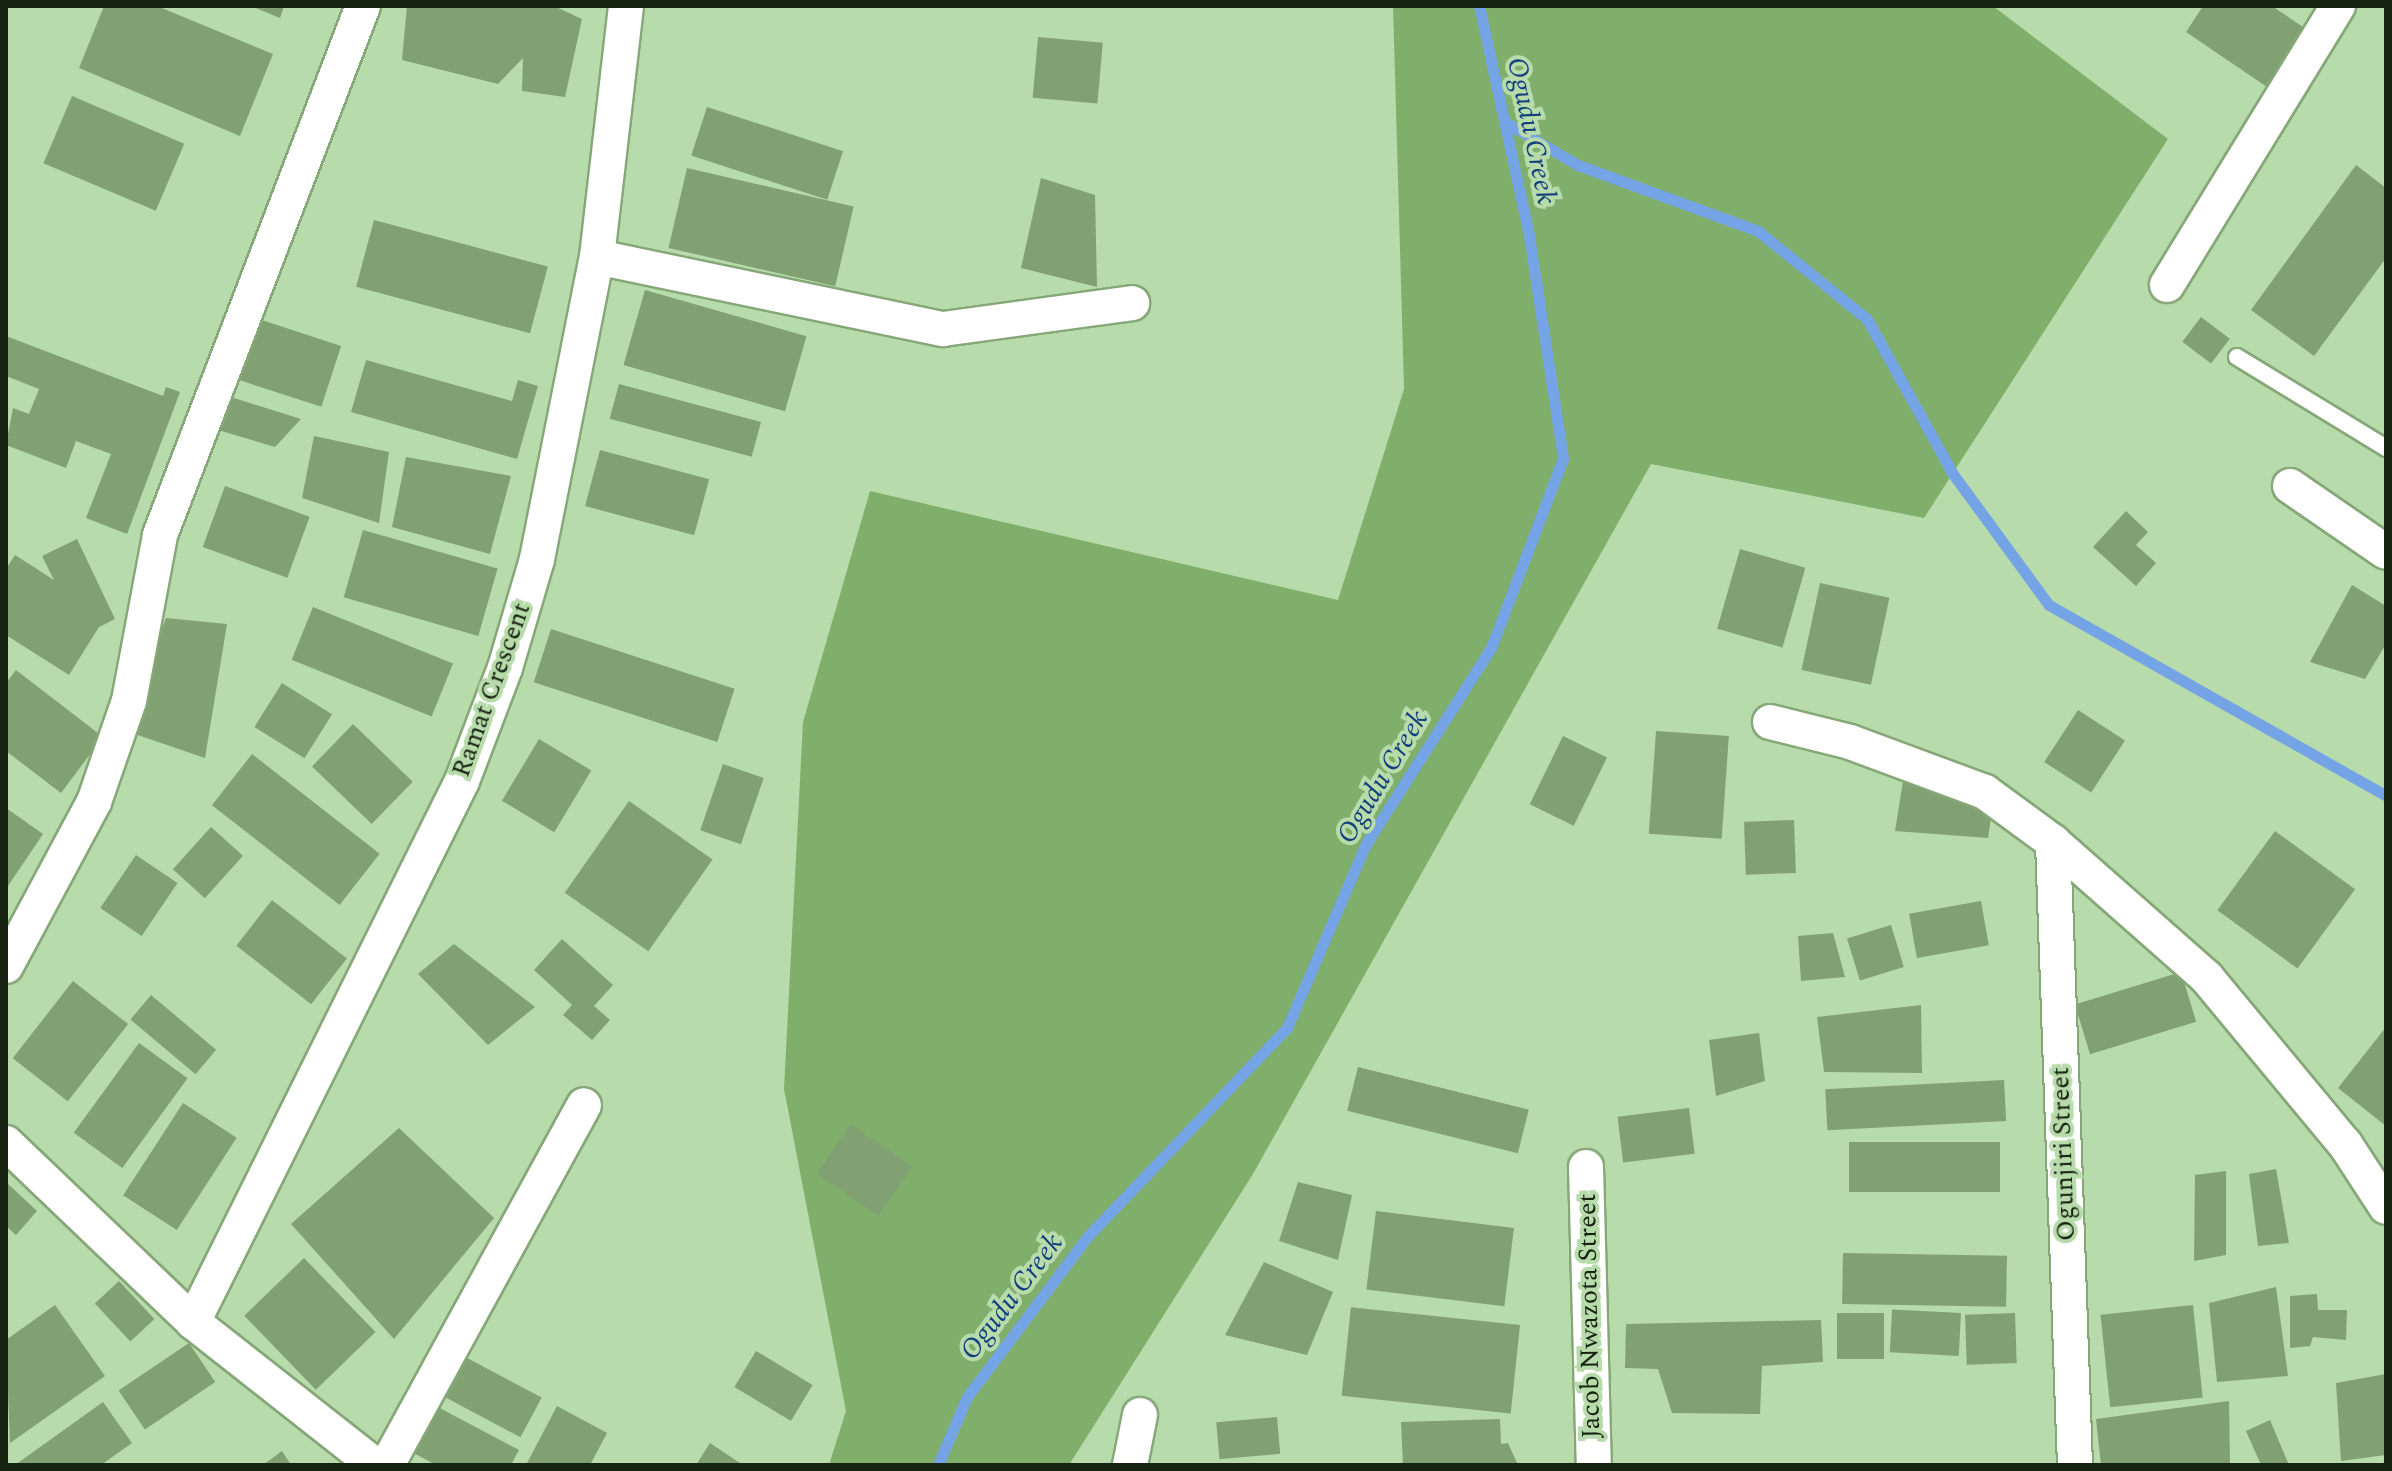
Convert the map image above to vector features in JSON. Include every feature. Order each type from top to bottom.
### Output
[{"type":"street","points":[[6,966],[94,802],[129,701],[160,535],[363,6]]},
{"type":"street","name":"Ramat Crescent","points":[[193,1322],[483,724],[537,559],[597,257],[626,6]]},
{"type":"street","points":[[2167,285],[2338,6]]},
{"type":"street","points":[[597,257],[943,329],[1132,303]]},
{"type":"street","points":[[2290,486],[2386,552]]},
{"type":"street","points":[[1770,722],[1850,742],[1985,792],[2053,842],[2207,978],[2345,1144],[2386,1207]]},
{"type":"street","name":"Ogunjiri Street","points":[[2053,842],[2075,1465]]},
{"type":"street","points":[[387,1465],[584,1105]]},
{"type":"street","points":[[6,1143],[193,1322],[375,1465]]},
{"type":"street","name":"Jacob Nwazota Street","points":[[1586,1167],[1594,1465]]},
{"type":"street","points":[[1130,1465],[1140,1415]]},
{"type":"lane","points":[[2237,357],[2386,448]]},
{"type":"green space","points":[[1393,6],[1993,6],[2168,139],[1924,518],[1651,464],[1253,1174],[1069,1465],[829,1465],[846,1411],[784,1089],[803,722],[870,491],[1338,600],[1404,389]]},
{"type":"building","points":[[104,6],[157,6],[273,54],[240,136],[79,68]]},
{"type":"building","points":[[251,6],[284,6],[280,18]]},
{"type":"building","points":[[407,6],[554,6],[582,19],[565,97],[522,91],[523,58],[498,84],[402,60]]},
{"type":"building","points":[[2203,6],[2272,6],[2306,29],[2267,87],[2186,32]]},
{"type":"building","points":[[1038,37],[1103,43],[1097,103],[1033,98]]},
{"type":"building","points":[[72,96],[184,144],[156,211],[43,163]]},
{"type":"building","points":[[707,107],[843,151],[827,200],[691,156]]},
{"type":"building","points":[[2356,165],[2386,188],[2386,258],[2314,356],[2251,310]]},
{"type":"building","points":[[687,168],[854,206],[835,286],[669,248]]},
{"type":"building","points":[[1041,178],[1095,195],[1097,287],[1021,268]]},
{"type":"building","points":[[374,220],[548,267],[530,333],[356,287]]},
{"type":"building","points":[[645,290],[806,336],[785,411],[624,365]]},
{"type":"building","points":[[246,315],[341,346],[321,407],[226,376]]},
{"type":"building","points":[[2201,317],[2230,339],[2211,363],[2182,342]]},
{"type":"building","points":[[6,336],[163,396],[166,387],[180,392],[127,534],[86,518],[111,454],[76,441],[66,468],[6,445],[13,408],[29,414],[39,389],[6,376]]},
{"type":"building","points":[[366,360],[512,401],[518,380],[538,386],[517,459],[351,412]]},
{"type":"building","points":[[619,384],[761,422],[752,457],[610,419]]},
{"type":"building","points":[[218,393],[301,419],[275,447],[208,427]]},
{"type":"building","points":[[314,436],[389,452],[379,523],[302,498]]},
{"type":"building","points":[[600,450],[709,479],[694,535],[585,506]]},
{"type":"building","points":[[406,457],[511,476],[490,554],[392,527]]},
{"type":"building","points":[[225,486],[310,517],[287,578],[203,547]]},
{"type":"building","points":[[2126,511],[2148,532],[2136,545],[2156,563],[2136,586],[2093,547]]},
{"type":"building","points":[[363,530],[498,569],[478,636],[344,597]]},
{"type":"building","points":[[77,539],[115,619],[99,627],[69,675],[6,635],[6,569],[15,555],[54,580],[42,556]]},
{"type":"building","points":[[1740,549],[1805,568],[1782,648],[1717,629]]},
{"type":"building","points":[[1820,583],[1889,598],[1871,685],[1801,670]]},
{"type":"building","points":[[2352,585],[2386,606],[2386,644],[2365,679],[2310,662]]},
{"type":"building","points":[[313,607],[453,664],[432,716],[292,660]]},
{"type":"building","points":[[166,618],[227,624],[205,758],[123,730]]},
{"type":"building","points":[[551,629],[735,689],[717,742],[534,682]]},
{"type":"building","points":[[16,670],[103,737],[61,793],[6,751],[6,683]]},
{"type":"building","points":[[282,683],[332,714],[304,758],[254,727]]},
{"type":"building","points":[[2078,710],[2125,740],[2091,792],[2044,762]]},
{"type":"building","points":[[353,724],[413,782],[372,824],[312,766]]},
{"type":"building","points":[[1656,731],[1729,736],[1722,839],[1649,834]]},
{"type":"building","points":[[1563,736],[1607,757],[1574,826],[1530,804]]},
{"type":"building","points":[[539,739],[591,770],[554,832],[502,801]]},
{"type":"building","points":[[252,754],[380,854],[340,905],[212,805]]},
{"type":"building","points":[[723,764],[764,778],[741,844],[700,830]]},
{"type":"building","points":[[1904,775],[1992,810],[1988,838],[1895,831]]},
{"type":"building","points":[[629,801],[713,860],[648,951],[565,893]]},
{"type":"building","points":[[6,808],[43,834],[6,889]]},
{"type":"building","points":[[1794,820],[1796,873],[1746,875],[1744,822]]},
{"type":"building","points":[[211,827],[243,856],[205,898],[173,869]]},
{"type":"building","points":[[2275,831],[2355,889],[2297,968],[2217,910]]},
{"type":"building","points":[[136,855],[177,883],[142,936],[100,908]]},
{"type":"building","points":[[272,900],[347,958],[311,1004],[236,946]]},
{"type":"building","points":[[1981,901],[1989,945],[1917,958],[1909,914]]},
{"type":"building","points":[[1891,925],[1904,967],[1860,981],[1847,938]]},
{"type":"building","points":[[1833,933],[1845,977],[1801,981],[1798,936]]},
{"type":"building","points":[[562,939],[613,985],[594,1006],[610,1020],[592,1040],[563,1015],[572,1005],[534,970]]},
{"type":"building","points":[[454,944],[535,1007],[488,1045],[418,974]]},
{"type":"building","points":[[2181,972],[2196,1022],[2090,1054],[2075,1004]]},
{"type":"building","points":[[73,981],[128,1024],[68,1101],[13,1058]]},
{"type":"building","points":[[151,995],[216,1050],[196,1074],[130,1020]]},
{"type":"building","points":[[1921,1005],[1922,1073],[1824,1072],[1817,1017]]},
{"type":"building","points":[[2386,1027],[2386,1126],[2338,1088]]},
{"type":"building","points":[[1759,1033],[1765,1081],[1716,1096],[1709,1040]]},
{"type":"building","points":[[139,1043],[188,1078],[122,1168],[74,1133]]},
{"type":"building","points":[[1358,1067],[1529,1110],[1518,1153],[1347,1111]]},
{"type":"building","points":[[2004,1080],[2006,1121],[1827,1130],[1825,1089]]},
{"type":"building","points":[[183,1103],[237,1138],[177,1230],[123,1195]]},
{"type":"building","points":[[1689,1108],[1695,1154],[1623,1162],[1618,1117]]},
{"type":"building","points":[[851,1124],[912,1167],[878,1216],[817,1173]]},
{"type":"building","points":[[399,1128],[494,1218],[394,1339],[291,1224]]},
{"type":"building","points":[[1849,1142],[2000,1142],[2000,1192],[1849,1192]]},
{"type":"building","points":[[2276,1169],[2289,1243],[2258,1246],[2249,1174]]},
{"type":"building","points":[[2226,1171],[2226,1255],[2194,1261],[2195,1175]]},
{"type":"building","points":[[6,1182],[37,1211],[16,1235],[6,1226]]},
{"type":"building","points":[[1298,1182],[1352,1195],[1338,1260],[1279,1241]]},
{"type":"building","points":[[1376,1211],[1514,1228],[1504,1306],[1366,1289]]},
{"type":"building","points":[[1843,1253],[2007,1256],[2006,1307],[1842,1304]]},
{"type":"building","points":[[304,1258],[376,1332],[316,1390],[244,1316]]},
{"type":"building","points":[[1264,1262],[1333,1292],[1307,1355],[1225,1335]]},
{"type":"building","points":[[119,1281],[154,1319],[130,1342],[95,1304]]},
{"type":"building","points":[[2276,1287],[2288,1376],[2217,1382],[2209,1303]]},
{"type":"building","points":[[2317,1294],[2318,1310],[2347,1310],[2346,1340],[2313,1337],[2310,1346],[2290,1348],[2290,1296]]},
{"type":"building","points":[[55,1305],[105,1376],[10,1443],[6,1340]]},
{"type":"building","points":[[2193,1305],[2203,1397],[2110,1407],[2101,1315]]},
{"type":"building","points":[[1351,1307],[1520,1325],[1511,1414],[1342,1396]]},
{"type":"building","points":[[1892,1309],[1961,1313],[1959,1356],[1890,1352]]},
{"type":"building","points":[[1837,1313],[1884,1313],[1884,1359],[1837,1359]]},
{"type":"building","points":[[2015,1313],[2017,1363],[1967,1365],[1965,1315]]},
{"type":"building","points":[[1821,1320],[1823,1362],[1762,1366],[1760,1414],[1672,1413],[1658,1369],[1625,1368],[1626,1324]]},
{"type":"building","points":[[189,1343],[215,1382],[145,1429],[119,1391]]},
{"type":"building","points":[[756,1351],[813,1385],[791,1421],[734,1387]]},
{"type":"building","points":[[456,1352],[542,1398],[521,1437],[435,1392]]},
{"type":"building","points":[[2386,1374],[2386,1455],[2341,1461],[2336,1383]]},
{"type":"building","points":[[2229,1401],[2230,1465],[2101,1465],[2096,1419]]},
{"type":"building","points":[[103,1402],[132,1443],[101,1465],[15,1465]]},
{"type":"building","points":[[432,1404],[519,1450],[511,1465],[436,1465],[408,1450]]},
{"type":"building","points":[[557,1406],[607,1433],[590,1465],[526,1465]]},
{"type":"building","points":[[1277,1417],[1280,1454],[1219,1459],[1216,1422]]},
{"type":"building","points":[[1500,1419],[1501,1444],[1508,1443],[1518,1465],[1403,1465],[1401,1422]]},
{"type":"building","points":[[2270,1420],[2289,1465],[2261,1465],[2246,1431]]},
{"type":"building","points":[[710,1443],[743,1465],[696,1465]]},
{"type":"building","points":[[282,1451],[291,1465],[263,1465]]},
{"type":"waterway","name":"Ogudu Creek","points":[[938,1465],[967,1397],[1088,1236],[1287,1028],[1366,844],[1491,648],[1563,458],[1529,235],[1479,6]]},
{"type":"waterway","points":[[1505,122],[1578,165],[1758,231],[1867,319],[1953,474],[2049,605],[2386,796]]}]
